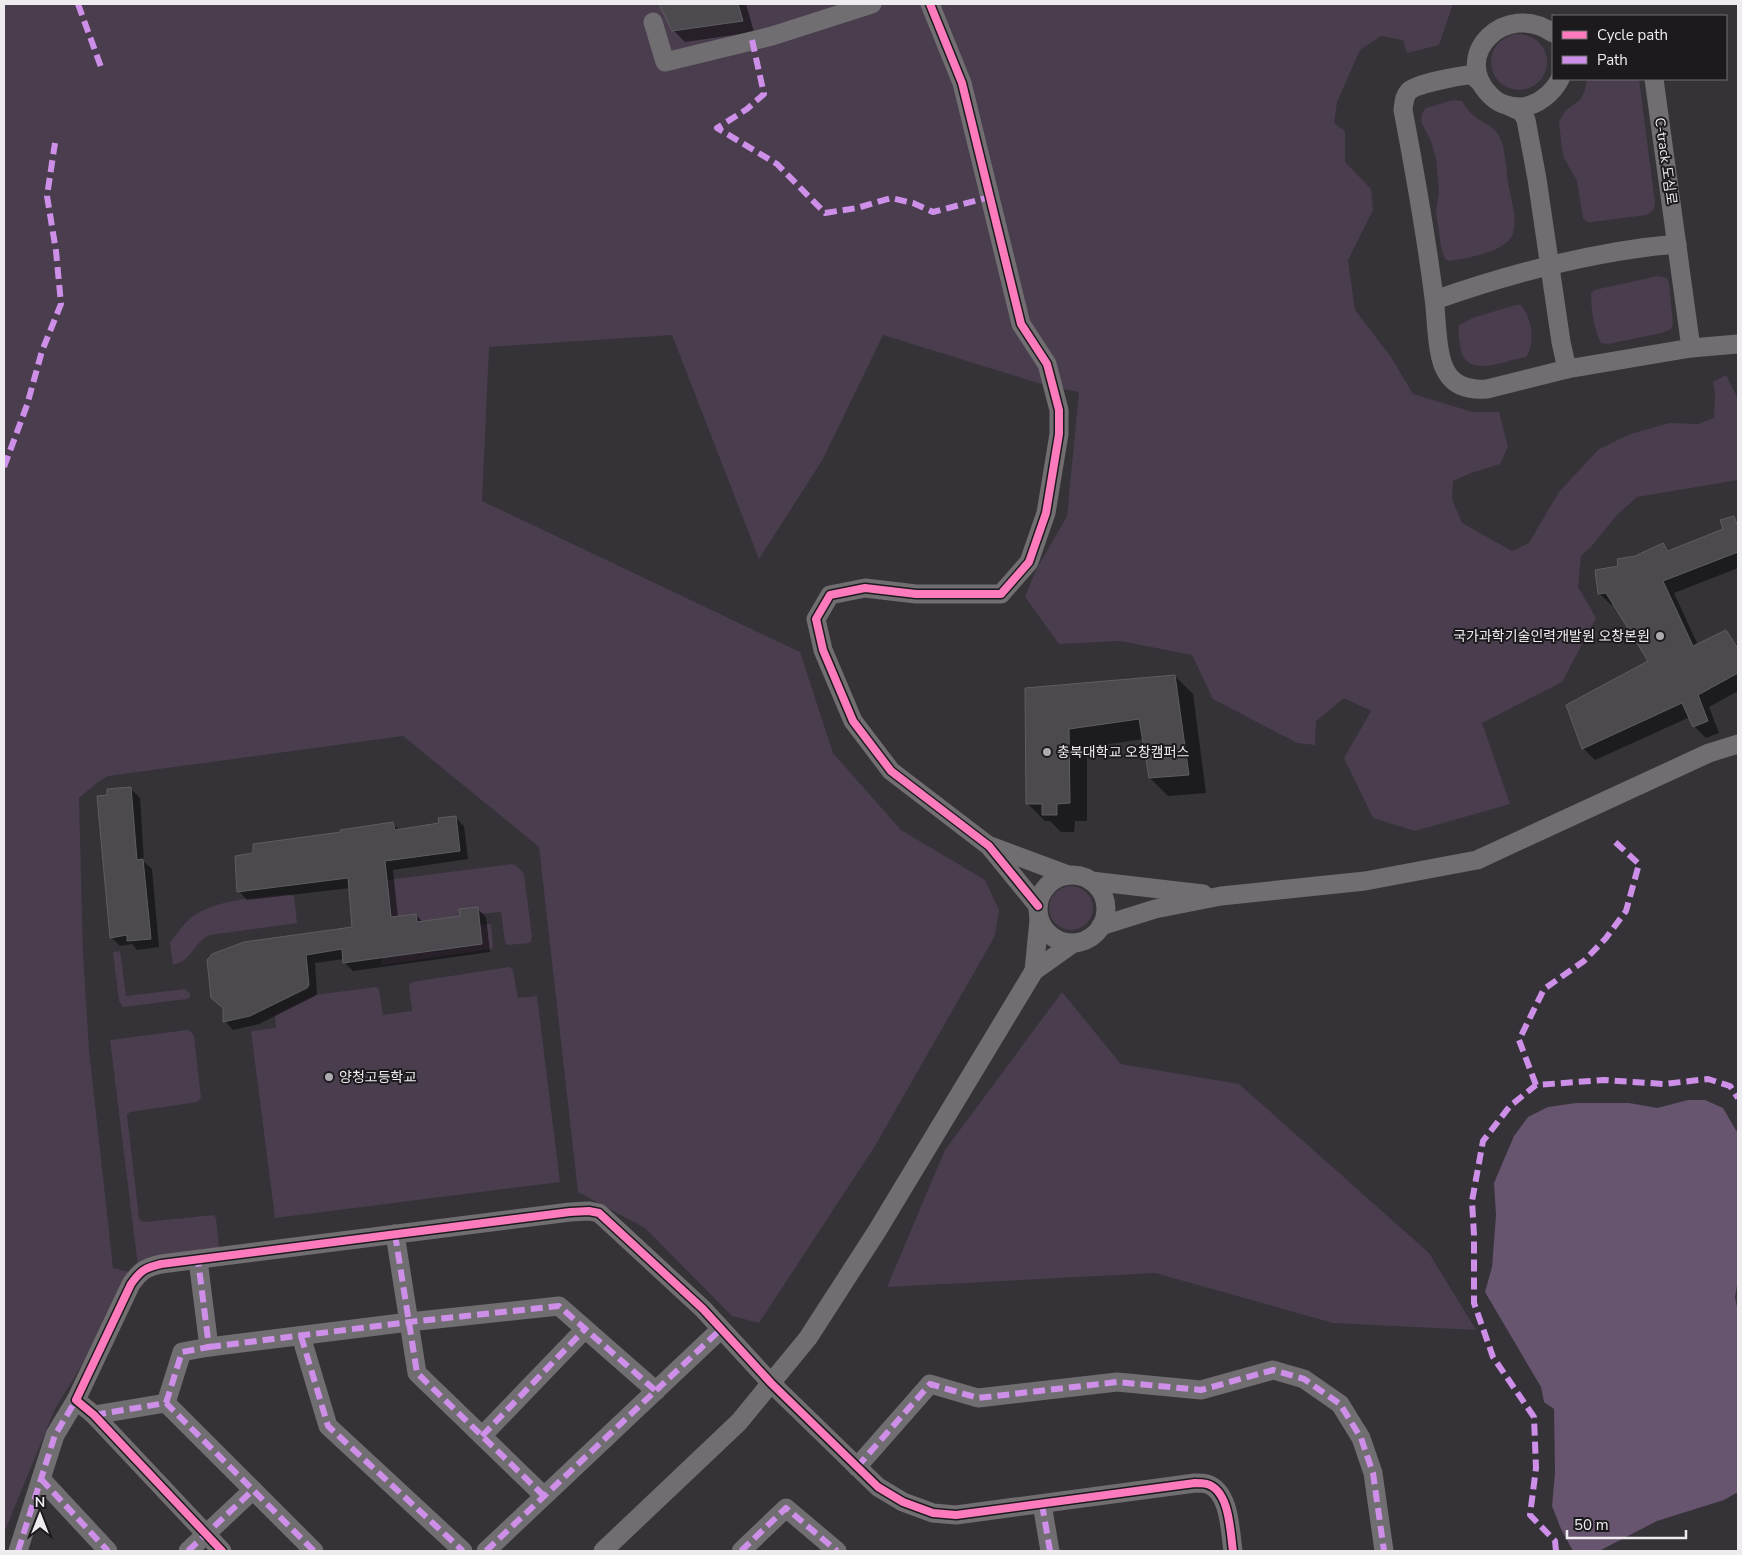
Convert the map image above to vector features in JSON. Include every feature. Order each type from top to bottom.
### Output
[{"type":"street","points":[[653,22],[665,62],[772,36],[872,4]]},
{"type":"street","points":[[930,4],[962,83],[1021,324],[1047,364],[1060,410],[1060,434],[1046,513],[1029,562],[1001,594],[916,594],[865,588],[830,595],[816,619],[823,650],[853,721],[891,771],[989,846],[1039,913],[1043,929],[1051,937],[1061,942],[1072,944],[1083,942],[1092,937],[1105,920],[1104,898],[1099,888],[1080,876],[1068,876],[1057,879],[1047,886],[1041,895],[1039,913],[1034,971]]},
{"type":"street","points":[[1458,76],[1472,68],[1485,37],[1492,30],[1506,22],[1514,19],[1534,20],[1552,32]]},
{"type":"street","points":[[1476,60],[1481,83]]},
{"type":"street","points":[[1567,369],[1525,116],[1522,112],[1494,99],[1472,75],[1458,76],[1409,91],[1405,99],[1404,110],[1408,138],[1421,210],[1443,365],[1453,381],[1463,387],[1474,390],[1487,389],[1567,369],[1691,348],[1738,344]]},
{"type":"street","points":[[1527,125],[1529,113],[1559,80]]},
{"type":"street","name":"C-track 도심로","points":[[1654,80],[1691,348]]},
{"type":"street","points":[[1509,106],[1526,106],[1538,102]]},
{"type":"street","points":[[1434,300],[1512,275],[1550,266],[1598,255],[1677,244]]},
{"type":"street","points":[[1101,926],[1156,909],[1221,896],[1365,881],[1477,860],[1709,753],[1738,744]]},
{"type":"street","points":[[989,846],[1068,876]]},
{"type":"street","points":[[1090,881],[1221,896]]},
{"type":"street","points":[[602,1551],[739,1422],[808,1338],[877,1230],[1034,971],[1072,944]]},
{"type":"street","points":[[18,1551],[55,1435],[76,1400],[131,1284],[146,1268],[395,1234],[589,1211],[599,1213],[667,1274],[771,1383],[857,1467],[878,1487],[904,1502],[934,1513],[956,1515],[1206,1483],[1214,1487],[1226,1506],[1233,1551]]},
{"type":"street","points":[[395,1234],[417,1373],[544,1496]]},
{"type":"street","points":[[198,1260],[209,1347]]},
{"type":"street","points":[[166,1403],[182,1352],[409,1322],[559,1306],[656,1390]]},
{"type":"street","points":[[482,1436],[585,1329]]},
{"type":"street","points":[[486,1551],[721,1329]]},
{"type":"street","points":[[301,1336],[328,1426],[463,1551]]},
{"type":"street","points":[[857,1467],[930,1384],[978,1398],[1117,1382],[1201,1390],[1273,1370],[1304,1379],[1340,1404],[1361,1438],[1373,1473],[1384,1551]]},
{"type":"street","points":[[76,1400],[94,1415],[222,1551]]},
{"type":"street","points":[[94,1415],[166,1403]]},
{"type":"street","points":[[166,1403],[314,1551]]},
{"type":"street","points":[[41,1479],[108,1551]]},
{"type":"street","points":[[188,1551],[253,1490]]},
{"type":"street","points":[[1042,1504],[1050,1551]]},
{"type":"street","points":[[741,1551],[786,1508],[837,1551]]},
{"type":"shaded area","points":[[4,4],[1453,4],[1439,45],[1407,53],[1403,40],[1381,36],[1360,50],[1337,102],[1334,123],[1345,131],[1345,162],[1371,189],[1373,210],[1348,260],[1355,310],[1391,357],[1413,394],[1473,412],[1499,412],[1508,447],[1500,464],[1453,481],[1452,499],[1462,523],[1512,551],[1529,543],[1559,492],[1598,450],[1628,435],[1669,423],[1698,424],[1714,418],[1715,394],[1713,382],[1726,375],[1738,399],[1738,480],[1637,497],[1616,516],[1591,547],[1581,556],[1578,587],[1596,618],[1562,682],[1482,723],[1510,804],[1415,831],[1373,818],[1344,758],[1371,711],[1344,698],[1316,721],[1315,745],[1297,743],[1213,699],[1192,655],[1120,641],[1059,644],[1025,597],[1035,572],[1067,516],[1079,392],[1051,387],[883,335],[823,459],[759,559],[672,335],[489,347],[482,501],[800,652],[833,753],[901,830],[985,880],[999,910],[995,936],[875,1146],[759,1323],[732,1316],[645,1228],[578,1192],[539,847],[403,736],[108,776],[98,782],[79,798],[83,954],[89,1050],[113,1268],[139,1274],[110,1040],[187,1030],[194,1036],[201,1098],[198,1102],[130,1112],[127,1115],[139,1218],[144,1222],[214,1215],[216,1218],[220,1257],[161,1264],[131,1284],[55,1409],[4,1533]]},
{"type":"shaded area","points":[[1514,34],[1524,34],[1539,42],[1545,51],[1547,62],[1545,73],[1539,82],[1524,90],[1514,90],[1503,85],[1496,78],[1491,67],[1491,57],[1496,46],[1503,39]]},
{"type":"shaded area","points":[[1587,80],[1639,80],[1655,203],[1650,213],[1593,222],[1587,222],[1583,218],[1577,181],[1564,158],[1559,122],[1565,111],[1580,100],[1585,90]]},
{"type":"shaded area","points":[[1453,100],[1462,101],[1472,114],[1494,129],[1501,140],[1514,212],[1514,229],[1506,243],[1497,248],[1477,256],[1449,261],[1445,259],[1441,247],[1436,211],[1439,192],[1436,159],[1431,141],[1421,122],[1422,113],[1426,108]]},
{"type":"shaded area","points":[[1658,276],[1667,278],[1669,283],[1673,324],[1671,329],[1662,333],[1608,344],[1601,343],[1596,332],[1592,313],[1591,294],[1594,290]]},
{"type":"shaded area","points":[[1521,305],[1530,324],[1532,338],[1526,357],[1486,366],[1477,366],[1469,363],[1463,356],[1460,345],[1459,325],[1475,317]]},
{"type":"shaded area","points":[[516,865],[524,874],[532,937],[530,943],[508,945],[505,942],[501,912],[479,914],[478,907],[459,909],[460,916],[417,922],[416,914],[391,917],[387,880]]},
{"type":"shaded area","points":[[1071,886],[1083,890],[1089,896],[1093,908],[1089,920],[1083,926],[1071,930],[1059,926],[1053,920],[1049,908],[1053,896],[1059,890]]},
{"type":"shaded area","points":[[288,894],[294,896],[297,923],[210,935],[204,938],[185,959],[173,965],[170,943],[183,926],[195,915],[231,901]]},
{"type":"shaded area","points":[[491,924],[493,947],[491,949],[382,965],[381,957],[479,925]]},
{"type":"shaded area","points":[[120,951],[126,996],[185,989],[190,993],[190,997],[187,999],[123,1007],[119,1001],[113,952]]},
{"type":"shaded area","points":[[509,967],[513,970],[518,998],[537,996],[560,1182],[275,1218],[251,1031],[276,1028],[275,1015],[315,995],[376,987],[379,989],[383,1015],[412,1011],[409,985],[412,982]]},
{"type":"shaded area","points":[[1062,992],[1121,1064],[1239,1084],[1429,1253],[1476,1330],[1333,1323],[1155,1273],[887,1287],[945,1150]]},
{"type":"shaded area","points":[[1688,1100],[1705,1100],[1723,1108],[1737,1132],[1738,1279],[1735,1297],[1738,1312],[1738,1492],[1724,1500],[1657,1521],[1599,1551],[1573,1551],[1561,1529],[1552,1506],[1555,1473],[1554,1409],[1544,1402],[1541,1387],[1485,1292],[1492,1267],[1496,1215],[1494,1183],[1514,1136],[1528,1117],[1548,1107],[1576,1103],[1629,1103],[1657,1108]]},
{"type":"building","points":[[659,4],[738,4],[743,21],[672,31]]},
{"type":"building","name":"국가과학기술인력개발원 오창본원","points":[[1734,516],[1738,527],[1738,552],[1663,581],[1693,646],[1726,630],[1738,648],[1738,673],[1698,695],[1708,721],[1693,727],[1682,703],[1582,749],[1566,705],[1648,661],[1606,593],[1598,594],[1595,570],[1618,566],[1617,559],[1635,556],[1663,543],[1668,551],[1723,529],[1720,520]]},
{"type":"building","name":"충북대학교 오창캠퍼스","points":[[1175,675],[1189,775],[1149,778],[1139,719],[1069,729],[1070,803],[1057,804],[1057,815],[1042,815],[1042,804],[1026,804],[1025,688]]},
{"type":"building","points":[[131,787],[137,860],[143,859],[151,939],[127,941],[127,935],[110,938],[97,796],[107,795],[107,789]]},
{"type":"building","points":[[456,816],[460,851],[385,861],[391,917],[416,914],[417,922],[460,916],[459,909],[478,907],[482,944],[343,963],[342,949],[306,955],[309,985],[307,988],[250,1016],[223,1022],[223,1008],[211,998],[207,960],[212,954],[244,942],[352,927],[348,878],[237,892],[235,856],[253,853],[253,844],[341,832],[340,830],[393,822],[395,830],[439,823],[438,818]]},
{"type":"marked path","points":[[78,4],[101,67]]},
{"type":"marked path","points":[[752,40],[764,94],[747,109],[717,128],[777,164],[825,213],[857,208],[891,198],[913,203],[933,212],[990,197]]},
{"type":"marked path","points":[[4,467],[27,405],[42,351],[61,304],[56,251],[47,196],[55,143]]},
{"type":"marked path","points":[[1536,1085],[1519,1040],[1544,989],[1584,961],[1606,938],[1626,911],[1639,864],[1614,841]]},
{"type":"marked path","points":[[1556,1551],[1555,1541],[1530,1515],[1536,1468],[1534,1417],[1493,1357],[1474,1303],[1472,1201],[1483,1141],[1510,1106],[1536,1085],[1604,1080],[1664,1084],[1708,1079],[1730,1086],[1738,1098]]},
{"type":"marked path","points":[[395,1234],[417,1373],[544,1496]]},
{"type":"marked path","points":[[166,1403],[182,1352],[209,1347],[198,1260]]},
{"type":"marked path","points":[[209,1347],[409,1322],[559,1306],[656,1391]]},
{"type":"marked path","points":[[482,1436],[585,1329]]},
{"type":"marked path","points":[[486,1551],[721,1329]]},
{"type":"marked path","points":[[301,1336],[328,1426],[463,1551]]},
{"type":"marked path","points":[[857,1467],[930,1384],[978,1398],[1117,1382],[1201,1390],[1273,1370],[1304,1379],[1340,1404],[1361,1438],[1373,1473],[1384,1551]]},
{"type":"marked path","points":[[18,1551],[55,1435],[76,1400]]},
{"type":"marked path","points":[[94,1415],[166,1403],[314,1551]]},
{"type":"marked path","points":[[41,1479],[108,1551]]},
{"type":"marked path","points":[[188,1551],[253,1490]]},
{"type":"marked path","points":[[1042,1504],[1050,1551]]},
{"type":"marked path","points":[[741,1551],[786,1508],[837,1551]]},
{"type":"cycle path","points":[[930,4],[962,83],[1021,324],[1047,364],[1059,410],[1059,434],[1046,513],[1029,562],[1001,594],[916,594],[865,588],[830,595],[816,619],[823,650],[853,721],[891,771],[989,846],[1038,906]]},
{"type":"cycle path","points":[[222,1551],[94,1415],[76,1400],[131,1284],[141,1273],[147,1268],[161,1264],[589,1211],[599,1213],[703,1309],[771,1383],[878,1487],[903,1502],[933,1513],[956,1515],[1204,1483],[1215,1488],[1225,1503],[1230,1523],[1233,1551]]},
{"type":"place","name":"국가과학기술인력개발원 오창본원","points":[[1660,636]]},
{"type":"place","name":"충북대학교 오창캠퍼스","points":[[1047,752]]},
{"type":"place","name":"양청고등학교","points":[[329,1077]]}]
